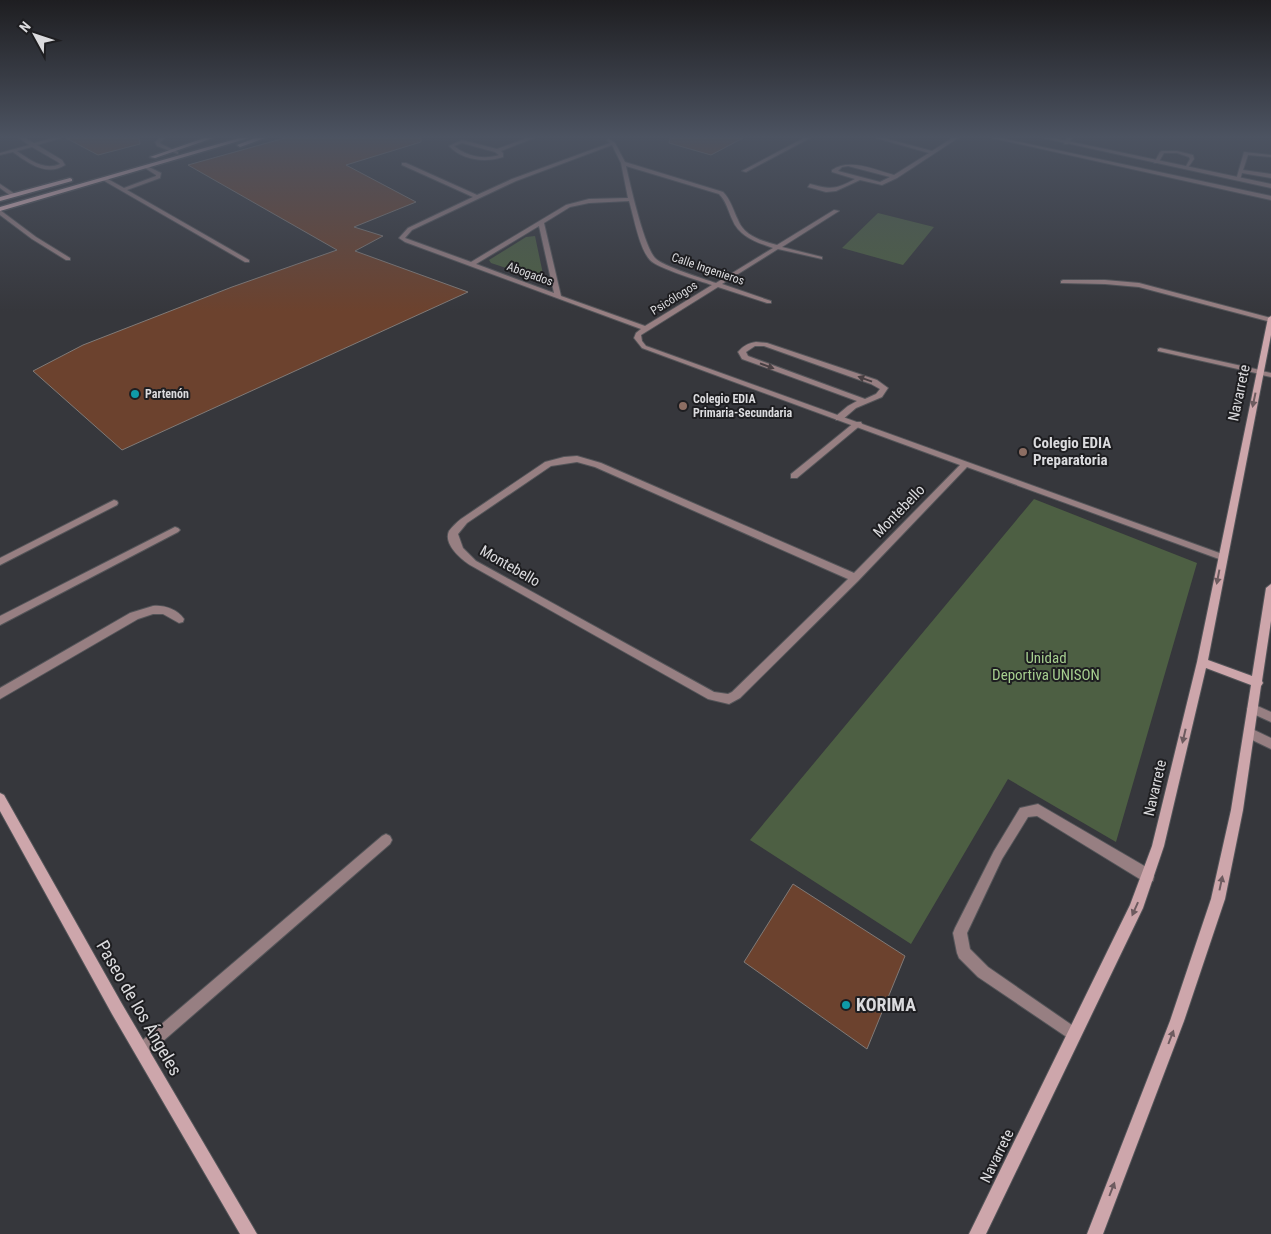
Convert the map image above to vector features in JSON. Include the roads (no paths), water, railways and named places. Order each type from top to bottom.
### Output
[{"type":"main road","points":[[0,209],[46,196]]},
{"type":"main road","name":"Navarrete","points":[[977,1234],[1136,908],[1158,846],[1202,662],[1222,557],[1265,374],[1271,319]]},
{"type":"main road","points":[[1094,1234],[1202,953],[1218,899],[1236,810],[1268,628],[1271,588]]},
{"type":"main road","points":[[1202,662],[1258,683]]},
{"type":"main road","name":"Paseo de los Ángeles","points":[[0,798],[142,1050],[249,1234]]},
{"type":"street","points":[[133,196],[247,261]]},
{"type":"street","points":[[474,196],[480,196]]},
{"type":"street","name":"Calle Ingenieros","points":[[630,196],[646,247],[653,260],[668,268],[769,302]]},
{"type":"street","points":[[724,196],[728,200],[741,231],[754,239],[820,258]]},
{"type":"street","name":"Abogados","points":[[477,197],[405,233],[402,238],[407,242],[646,329]]},
{"type":"street","points":[[471,265],[556,212],[578,203],[631,199]]},
{"type":"street","name":"Psicólogos","points":[[836,211],[638,334],[638,339],[644,347],[839,418]]},
{"type":"street","points":[[0,212],[34,238],[68,259]]},
{"type":"street","points":[[541,221],[558,296]]},
{"type":"street","points":[[1063,282],[1105,282],[1139,285],[1271,319]]},
{"type":"street","points":[[839,418],[853,406],[878,396],[884,388],[874,382],[765,344],[754,344],[745,348],[742,352],[745,357],[756,362],[863,401]]},
{"type":"street","points":[[1160,350],[1265,374]]},
{"type":"street","points":[[839,418],[1222,557]]},
{"type":"street","points":[[794,476],[858,424]]},
{"type":"street","name":"Montebello","points":[[855,578],[598,465],[577,459],[548,464],[464,521],[453,534],[453,544],[460,553],[473,563],[712,696],[729,699],[736,695],[855,578],[965,464]]},
{"type":"street","points":[[0,562],[114,503]]},
{"type":"street","points":[[0,621],[174,530]]},
{"type":"street","points":[[0,694],[134,616],[159,609],[170,612],[179,619]]},
{"type":"street","points":[[1253,709],[1271,717]]},
{"type":"street","points":[[1250,733],[1271,744]]},
{"type":"street","points":[[1074,1036],[983,972],[964,952],[960,933],[998,855],[1024,812],[1038,810],[1148,876]]},
{"type":"street","points":[[142,1050],[386,840]]},
{"type":"place","name":"Partenón","points":[[135,394]]},
{"type":"place","name":"Colegio EDIA Primaria-Secundaria","points":[[683,406]]},
{"type":"place","name":"Colegio EDIA Preparatoria","points":[[1023,452]]},
{"type":"place","name":"KORIMA","points":[[846,1005]]},
{"type":"park label","name":"Unidad Deportiva UNISON","points":[[1046,666]]}]
